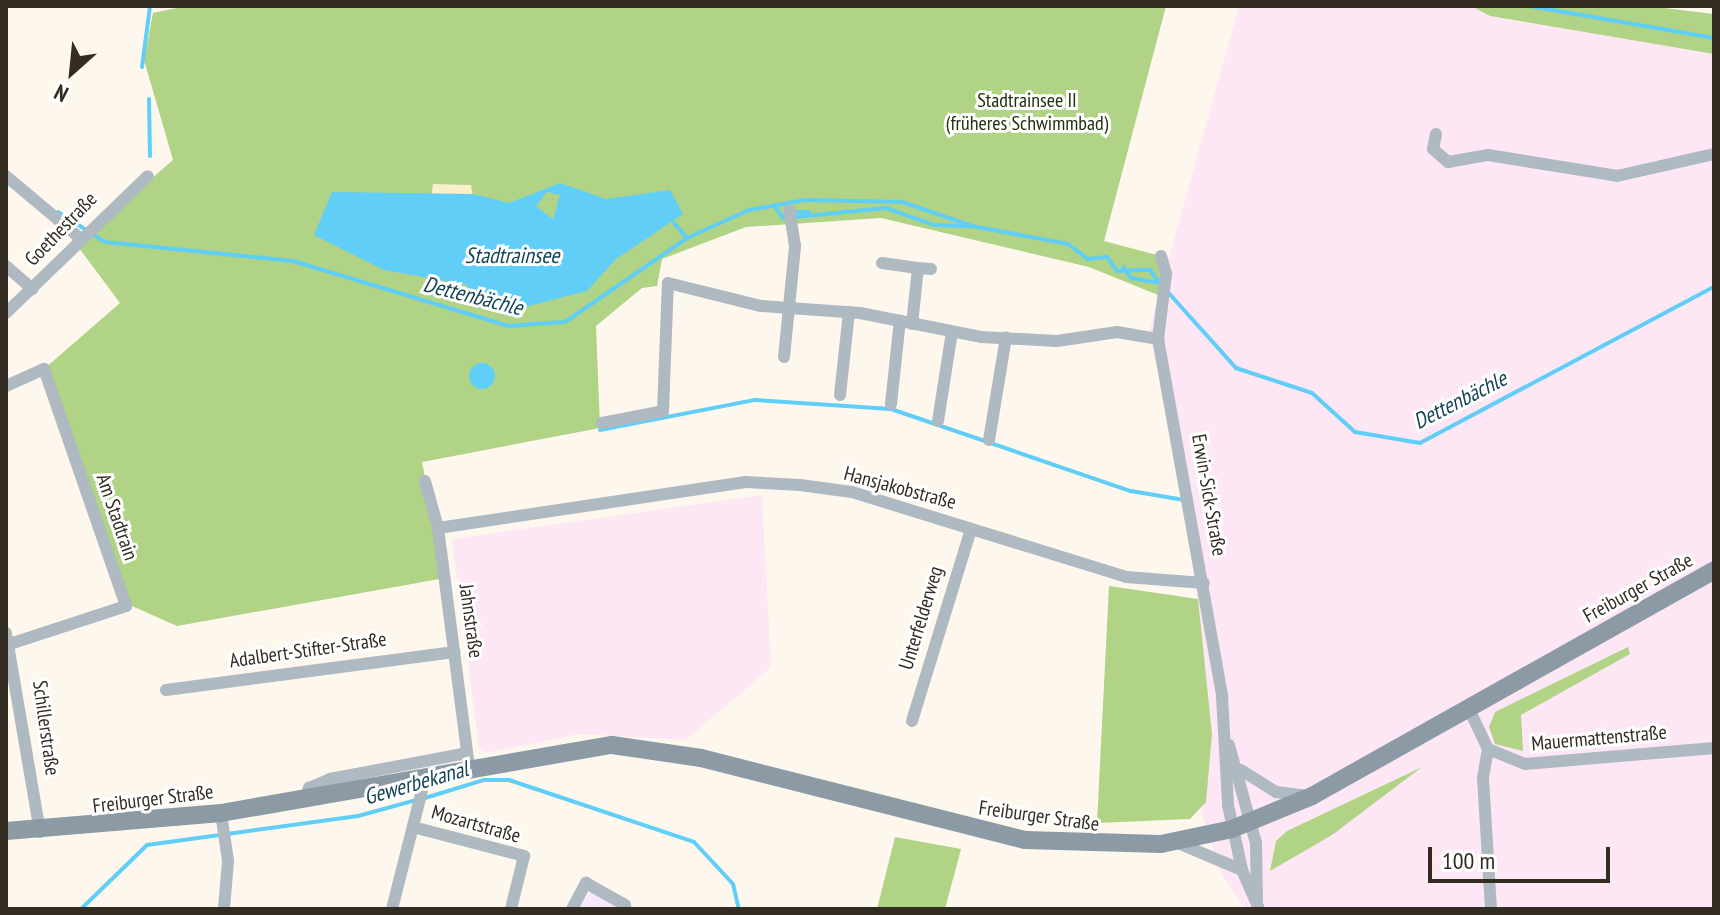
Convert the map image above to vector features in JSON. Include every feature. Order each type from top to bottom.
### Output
[{"type":"street","points":[[1436,134],[1433,149],[1448,162],[1488,155],[1617,176],[1714,154]]},
{"type":"street","points":[[6,176],[84,235]]},
{"type":"street","name":"Goethestraße","points":[[6,313],[148,176]]},
{"type":"street","points":[[784,357],[791,309],[789,210]]},
{"type":"street","name":"Erwin-Sick-Straße","points":[[1161,256],[1166,274],[1158,339],[1186,472],[1204,583],[1228,743],[1232,829],[1242,870],[1258,904]]},
{"type":"street","points":[[882,263],[925,269],[906,322],[891,404]]},
{"type":"street","points":[[6,266],[32,289]]},
{"type":"street","points":[[602,423],[663,411],[668,283],[791,309],[849,312],[952,332],[1057,341],[1117,332],[1158,339]]},
{"type":"street","points":[[840,395],[849,312]]},
{"type":"street","points":[[938,421],[952,332]]},
{"type":"street","points":[[989,440],[1006,337]]},
{"type":"street","name":"Am Stadtrain","points":[[6,386],[50,365],[126,606],[9,638]]},
{"type":"street","name":"Jahnstraße","points":[[425,481],[438,528],[468,761]]},
{"type":"street","name":"Hansjakobstraße","points":[[438,528],[746,482],[852,492],[1126,577],[1204,583]]},
{"type":"street","name":"Unterfelderweg","points":[[912,721],[971,529]]},
{"type":"street","name":"Freiburger Straße","points":[[305,800],[309,788],[330,779],[550,751],[627,746],[1025,840],[1116,848],[1175,842],[1251,823],[1312,796],[1714,570]]},
{"type":"street","name":"Schillerstraße","points":[[9,638],[40,832]]},
{"type":"street","name":"Adalbert-Stifter-Straße","points":[[166,690],[455,652]]},
{"type":"street","points":[[1469,709],[1488,749],[1483,778],[1491,909]]},
{"type":"street","name":"Erwin-Sick-Straße","points":[[1228,743],[1241,770],[1251,823],[1258,904]]},
{"type":"street","name":"Mauermattenstraße","points":[[1488,749],[1525,764],[1714,748]]},
{"type":"street","name":"Freiburger Straße","points":[[6,831],[40,832],[222,818],[305,800],[425,785],[468,761]]},
{"type":"street","points":[[1241,770],[1276,792],[1312,796]]},
{"type":"street","points":[[392,909],[425,785]]},
{"type":"street","points":[[222,818],[224,909]]},
{"type":"street","name":"Mozartstraße","points":[[413,827],[524,856],[511,909]]},
{"type":"street","points":[[1175,842],[1242,870]]},
{"type":"street","points":[[572,909],[586,883],[625,905]]},
{"type":"shaded area","points":[[1239,6],[1471,6],[1490,16],[1714,54],[1714,909],[1244,909],[1220,871],[1201,811],[1212,734],[1185,497],[1149,330]]},
{"type":"shaded area","points":[[762,495],[771,667],[752,684],[685,740],[579,734],[486,753],[479,747],[452,539]]},
{"type":"shaded area","points":[[591,891],[619,909],[577,909]]},
{"type":"green space","name":"Stadtrainsee II (früheres Schwimmbad)","points":[[186,6],[1166,6],[1104,241],[1168,258],[1163,297],[1089,267],[881,218],[746,227],[662,259],[657,286],[642,288],[596,326],[600,428],[422,462],[445,578],[177,626],[132,606],[44,369],[120,303],[76,244],[173,160],[144,60],[153,13]]},
{"type":"green space","points":[[1471,6],[1647,6],[1714,14],[1714,54],[1490,16]]},
{"type":"green space","points":[[1109,586],[1198,599],[1212,734],[1206,802],[1190,819],[1097,823]]},
{"type":"green space","points":[[1628,647],[1630,654],[1521,715],[1523,751],[1495,744],[1489,727],[1495,712]]},
{"type":"green space","points":[[1422,767],[1332,835],[1270,871],[1276,841],[1287,831]]},
{"type":"green space","points":[[895,837],[961,849],[945,909],[877,909]]},
{"type":"sand","points":[[433,184],[471,185],[473,198],[431,199]]},
{"type":"water","name":"Stadtrainsee","points":[[560,183],[606,199],[670,190],[683,214],[616,259],[587,291],[517,309],[472,298],[467,285],[384,270],[314,235],[332,192],[473,194],[509,203]],"holes":[[[547,192],[560,195],[553,219],[536,206]]]},
{"type":"water","points":[[482,363],[491,367],[495,376],[491,385],[482,389],[473,385],[469,376],[473,367]]},
{"type":"waterway","points":[[142,67],[150,6]]},
{"type":"waterway","points":[[1529,6],[1714,38]]},
{"type":"waterway","points":[[149,99],[150,156]]},
{"type":"waterway","name":"Dettenbächle","points":[[58,212],[105,242],[293,261],[508,326],[565,322],[687,238],[749,210],[805,200],[902,202],[972,226],[1068,244],[1088,259],[1107,257],[1117,271],[1150,270],[1160,284]]},
{"type":"waterway","points":[[774,205],[783,218]]},
{"type":"waterway","name":"Dettenbächle","points":[[796,217],[886,208],[934,225],[970,226]]},
{"type":"waterway","points":[[796,212],[809,212]]},
{"type":"waterway","points":[[674,223],[687,238]]},
{"type":"waterway","name":"Dettenbächle","points":[[1123,267],[1131,278],[1159,283]]},
{"type":"waterway","name":"Dettenbächle","points":[[1166,290],[1236,368],[1312,393],[1355,432],[1420,443],[1714,287]]},
{"type":"waterway","points":[[600,430],[755,400],[891,409],[1131,491],[1184,500]]},
{"type":"waterway","name":"Gewerbekanal","points":[[425,798],[484,780],[509,780],[694,842],[733,884],[739,909]]},
{"type":"waterway","name":"Gewerbekanal","points":[[81,909],[147,845],[358,816],[416,800]]}]
